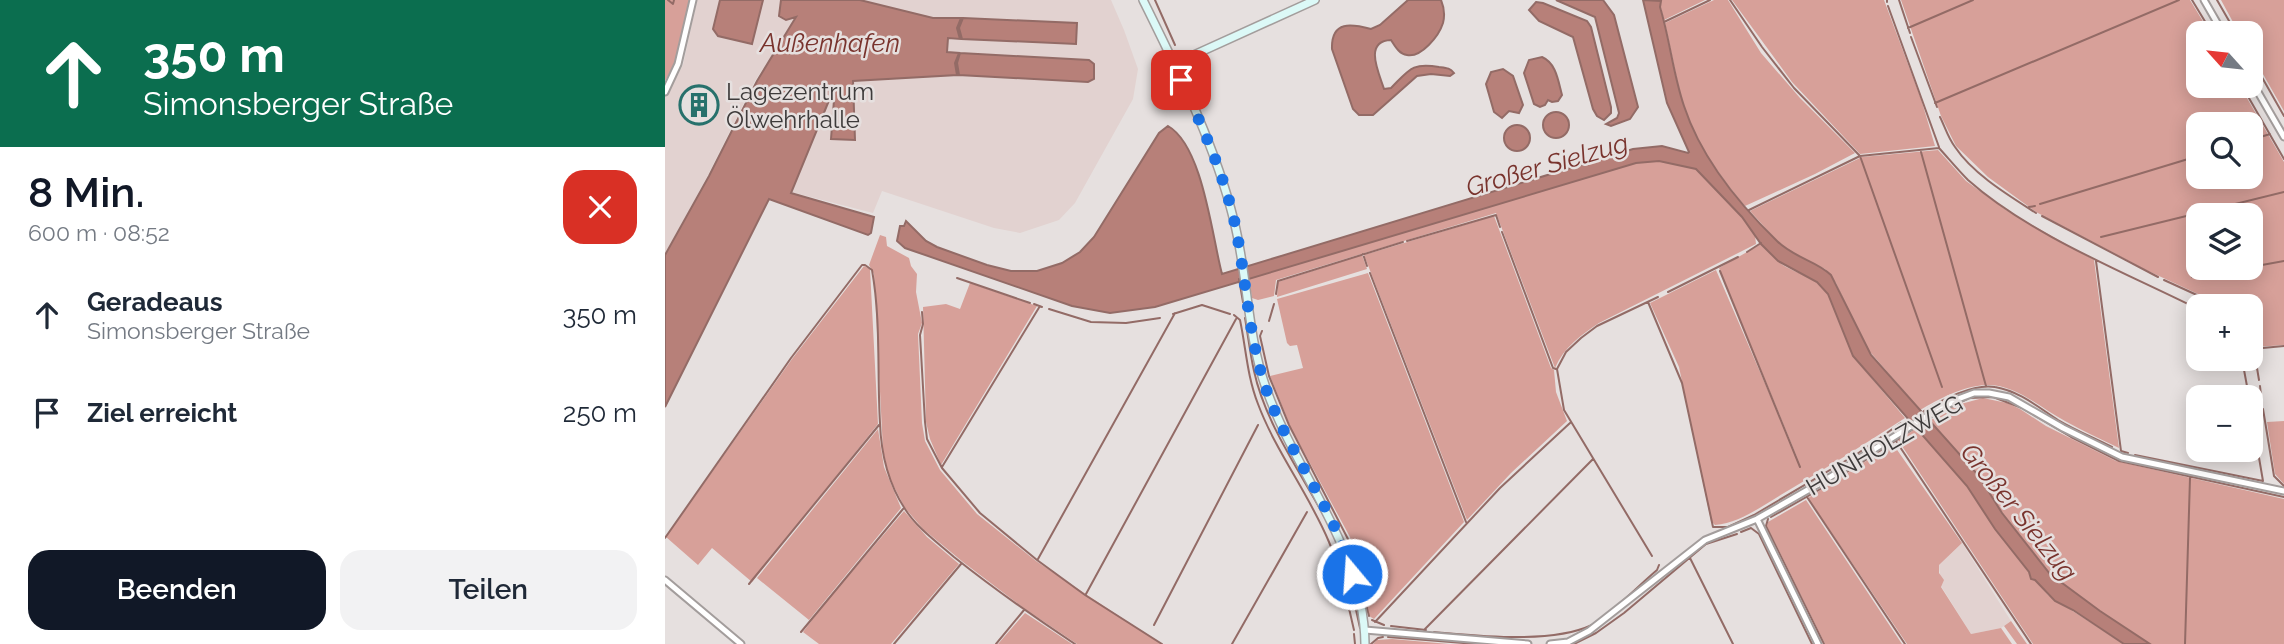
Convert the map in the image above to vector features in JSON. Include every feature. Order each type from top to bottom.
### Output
[{"type":"street","points":[[665,92],[678,64],[693,0]]},
{"type":"street","points":[[1143,0],[1218,165],[1235,222],[1252,333],[1265,384],[1277,418],[1339,536],[1356,589],[1365,630],[1365,644]]},
{"type":"street","points":[[1174,64],[1315,0]]},
{"type":"street","points":[[2204,0],[2216,21]]},
{"type":"street","points":[[2261,98],[2284,137]]},
{"type":"street","name":"HUNHOLZWEG","points":[[1550,644],[1568,642],[1589,631],[1705,540],[1757,519],[1958,398],[1974,393],[2009,397],[2122,457],[2284,491]]},
{"type":"street","points":[[1757,519],[1818,644]]},
{"type":"street","points":[[665,580],[741,644]]},
{"type":"street","points":[[1365,630],[1528,644]]},
{"type":"shaded area","points":[[665,0],[689,0],[675,63],[665,81]]},
{"type":"shaded area","points":[[697,0],[781,0],[779,16],[797,16],[755,81],[665,254],[665,97],[683,65]]},
{"type":"shaded area","points":[[860,0],[1111,0],[1138,69],[1133,99],[1075,203],[1059,220],[1020,233],[994,228],[882,191],[873,213],[791,192],[830,98],[834,99],[831,139],[855,128],[852,81],[947,52],[948,38],[957,28],[960,19],[933,18]]},
{"type":"shaded area","points":[[1659,0],[1705,0],[1664,20]]},
{"type":"shaded area","points":[[1714,0],[1728,0],[1761,53],[1800,98],[1855,153],[1745,206],[1709,158],[1687,117],[1665,23]]},
{"type":"shaded area","points":[[1732,0],[1884,0],[1921,99],[1935,146],[1860,154],[1792,82]]},
{"type":"shaded area","points":[[1901,0],[2190,0],[2203,21],[2186,21],[2186,98],[2247,98],[2255,112],[2186,112],[2186,189],[2263,189],[2263,126],[2284,162],[2284,345],[2263,346],[2263,294],[2198,294],[2146,270],[2036,212],[1988,177],[1956,146],[1941,116]]},
{"type":"shaded area","points":[[2221,0],[2284,0],[2284,111],[2263,74],[2263,21],[2232,21]]},
{"type":"shaded area","points":[[1938,150],[1966,181],[2006,210],[2094,260],[2119,448],[2065,421],[2018,393],[1997,386],[1986,385],[1960,390],[1920,410],[1865,346],[1836,283],[1825,269],[1793,254],[1779,243],[1750,211],[1862,157]]},
{"type":"shaded area","points":[[1646,161],[1670,162],[1696,169],[1742,217],[1755,235],[1756,244],[1599,323],[1568,348],[1555,368],[1496,213],[1276,280],[1274,296],[1258,300],[1252,298],[1249,278]]},
{"type":"shaded area","points":[[1494,216],[1554,370],[1556,392],[1567,421],[1511,473],[1467,520],[1364,255]]},
{"type":"shaded area","points":[[880,235],[886,237],[887,246],[909,258],[917,274],[916,292],[922,323],[918,334],[922,423],[925,441],[940,470],[977,514],[1036,561],[1161,644],[1077,644],[963,562],[923,529],[905,508],[889,477],[883,450],[874,274],[869,265]]},
{"type":"shaded area","points":[[1761,244],[1783,265],[1824,289],[1853,356],[1905,418],[1751,513],[1715,525],[1711,521],[1679,367],[1650,303],[1716,270],[1801,467],[1719,268]]},
{"type":"shaded area","points":[[1362,255],[1367,269],[1277,297],[1278,282]]},
{"type":"shaded area","points":[[864,266],[870,269],[878,424],[752,582],[712,548],[698,565],[666,537],[792,359]]},
{"type":"shaded area","points":[[1368,273],[1464,522],[1374,619],[1369,616],[1350,537],[1291,428],[1270,376],[1303,368],[1297,345],[1290,346],[1287,343],[1277,299]]},
{"type":"shaded area","points":[[970,283],[1037,306],[941,465],[926,422],[923,307],[946,304],[960,309]]},
{"type":"shaded area","points":[[1983,398],[2020,409],[2046,426],[2116,461],[2284,499],[2284,644],[2150,644],[2050,574],[2002,513],[1979,476],[1929,421],[1957,405]]},
{"type":"shaded area","points":[[2284,421],[2284,484],[2275,474],[2267,422]]},
{"type":"shaded area","points":[[1917,428],[1967,486],[1995,529],[2048,595],[2124,644],[2033,644],[1898,440]]},
{"type":"shaded area","points":[[878,429],[884,467],[901,508],[809,620],[757,578]]},
{"type":"shaded area","points":[[1893,444],[1962,543],[1939,565],[1939,573],[1944,580],[1941,587],[1971,634],[2001,628],[2012,644],[1907,644],[1808,498]]},
{"type":"shaded area","points":[[1806,500],[1902,644],[1825,644],[1767,526],[1768,522]]},
{"type":"shaded area","points":[[904,511],[927,537],[959,564],[891,644],[819,644],[803,632]]},
{"type":"shaded area","points":[[1962,543],[2011,621],[2001,628],[1971,634],[1941,586],[1939,565]]},
{"type":"shaded area","points":[[1025,613],[1072,644],[998,644]]},
{"type":"shaded area","points":[[2011,621],[2027,644],[2017,644],[2004,626]]},
{"type":"shaded area","points":[[1377,640],[1449,644],[1373,644]]},
{"type":"water","points":[[720,0],[763,0],[752,44],[718,36],[713,29]]},
{"type":"water","name":"Außenhafen","points":[[781,0],[860,0],[933,18],[961,18],[957,28],[960,39],[948,38],[947,52],[959,53],[955,63],[957,75],[853,81],[855,140],[831,139],[834,100],[830,98],[791,193],[874,217],[871,233],[868,235],[769,199],[665,407],[665,255],[757,81],[796,17],[786,20],[779,16]]},
{"type":"water","points":[[1408,0],[1441,0],[1443,23],[1434,40],[1418,53],[1404,54],[1391,40],[1377,46],[1375,59],[1384,89],[1391,88],[1407,72],[1417,67],[1444,68],[1454,73],[1450,76],[1417,76],[1373,115],[1359,115],[1353,109],[1332,49],[1335,33],[1344,26],[1371,29],[1380,25]]},
{"type":"water","points":[[1556,0],[1603,0],[1614,15],[1638,107],[1630,119],[1611,126],[1606,124],[1617,118],[1619,113],[1595,17]]},
{"type":"water","points":[[1643,0],[1661,1],[1660,7],[1677,82],[1691,125],[1711,162],[1735,196],[1784,247],[1831,275],[1871,355],[1979,476],[2002,513],[2050,574],[2150,644],[2124,644],[2055,601],[2031,579],[2029,572],[1995,529],[1967,486],[1853,356],[1828,294],[1817,282],[1778,261],[1761,244],[1742,217],[1696,169],[1659,161],[1636,163],[1155,307],[1110,313],[1072,306],[905,248],[897,241],[900,226],[904,226],[906,221],[926,241],[937,247],[987,265],[1011,271],[1037,271],[1062,263],[1080,252],[1094,237],[1159,133],[1168,126],[1190,152],[1198,172],[1222,274],[1633,149],[1662,146],[1688,153],[1667,103]]},
{"type":"water","points":[[1536,2],[1587,21],[1591,27],[1611,107],[1611,113],[1604,120],[1597,116],[1593,109],[1573,37],[1539,21],[1529,10]]},
{"type":"water","points":[[963,18],[1077,23],[1076,44],[962,39],[959,28]]},
{"type":"water","points":[[960,53],[1089,60],[1094,64],[1094,79],[1088,82],[959,75],[957,63]]},
{"type":"water","points":[[1542,57],[1553,68],[1562,95],[1558,101],[1548,100],[1540,107],[1534,104],[1524,73],[1529,60]]},
{"type":"water","points":[[1503,69],[1513,76],[1523,105],[1519,113],[1509,111],[1502,118],[1494,112],[1486,84],[1491,72]]},
{"type":"water","points":[[1556,112],[1565,116],[1569,125],[1565,134],[1556,138],[1547,134],[1543,125],[1547,116]]},
{"type":"water","points":[[1517,125],[1526,129],[1530,138],[1526,147],[1517,151],[1508,147],[1504,138],[1508,129]]},
{"type":"waterway","points":[[668,0],[673,4],[674,0]]},
{"type":"waterway","points":[[1155,0],[1175,45]]},
{"type":"waterway","points":[[1664,22],[1710,0]]},
{"type":"waterway","points":[[1730,0],[1794,88],[1860,156],[1942,387]]},
{"type":"waterway","points":[[1899,0],[1910,33]]},
{"type":"waterway","points":[[1908,28],[1973,0]]},
{"type":"waterway","points":[[1935,103],[2179,0]]},
{"type":"waterway","points":[[2192,0],[2205,21]]},
{"type":"waterway","points":[[2217,0],[2229,21]]},
{"type":"waterway","points":[[1888,6],[1939,147]]},
{"type":"waterway","points":[[1911,37],[1937,107]]},
{"type":"waterway","points":[[2263,79],[2284,116]]},
{"type":"waterway","points":[[2249,98],[2284,159]]},
{"type":"waterway","points":[[1940,117],[1953,144],[1971,166],[2036,213]]},
{"type":"waterway","points":[[2263,136],[2270,134]]},
{"type":"waterway","points":[[1749,210],[1860,156],[1939,148],[1968,180],[2020,218],[2079,251],[2186,303]]},
{"type":"waterway","points":[[1921,152],[1986,386]]},
{"type":"waterway","points":[[2040,204],[2186,160]]},
{"type":"waterway","points":[[2101,237],[2284,192]]},
{"type":"waterway","points":[[2029,207],[2035,206]]},
{"type":"waterway","points":[[1496,215],[1500,227]]},
{"type":"waterway","points":[[1407,241],[1496,215]]},
{"type":"waterway","points":[[2042,216],[2158,277]]},
{"type":"waterway","points":[[1502,232],[1553,368],[1556,369]]},
{"type":"waterway","points":[[1278,281],[1403,242]]},
{"type":"waterway","points":[[1747,252],[1761,243]]},
{"type":"waterway","points":[[1363,254],[1367,266]]},
{"type":"waterway","points":[[1668,292],[1738,257]]},
{"type":"waterway","points":[[2096,261],[2121,451],[2128,453]]},
{"type":"waterway","points":[[2263,265],[2284,261]]},
{"type":"waterway","points":[[665,538],[791,358],[862,265],[865,265],[872,270],[877,308],[882,446],[886,468],[899,499],[915,522],[954,557],[1075,644]]},
{"type":"waterway","points":[[1720,271],[1800,467]]},
{"type":"waterway","points":[[1370,273],[1466,522]]},
{"type":"waterway","points":[[957,278],[1030,303]]},
{"type":"waterway","points":[[1239,279],[1243,302]]},
{"type":"waterway","points":[[2164,280],[2195,294]]},
{"type":"waterway","points":[[1276,294],[1278,281]]},
{"type":"waterway","points":[[1652,556],[1564,410],[1557,369],[1566,352],[1597,326],[1658,297]]},
{"type":"waterway","points":[[1648,302],[1682,383],[1713,527],[1728,527],[1754,515],[1857,454],[1901,423]]},
{"type":"waterway","points":[[1034,304],[1042,307]]},
{"type":"waterway","points":[[1269,321],[1274,304]]},
{"type":"waterway","points":[[1173,314],[1202,305],[1230,314]]},
{"type":"waterway","points":[[942,467],[1040,306]]},
{"type":"waterway","points":[[1049,309],[1091,322],[1126,323],[1160,318]]},
{"type":"waterway","points":[[922,312],[920,335],[927,439],[942,468],[980,513],[1037,560],[1085,595],[1162,644]]},
{"type":"waterway","points":[[1038,559],[1175,313]]},
{"type":"waterway","points":[[1234,315],[1240,320],[1254,394],[1265,422],[1329,542],[1354,630]]},
{"type":"waterway","points":[[1245,318],[1254,371],[1266,409],[1324,516]]},
{"type":"waterway","points":[[1086,594],[1236,319]]},
{"type":"waterway","points":[[1262,331],[1260,336],[1269,376],[1289,425],[1349,541],[1369,616]]},
{"type":"waterway","points":[[2263,348],[2284,346]]},
{"type":"waterway","points":[[2244,371],[2247,385]]},
{"type":"waterway","points":[[2258,371],[2259,380]]},
{"type":"waterway","points":[[1924,411],[1968,390],[1995,387],[2020,396],[2064,424],[2112,447]]},
{"type":"waterway","points":[[1937,414],[1969,398],[1993,397],[2022,408],[2119,461],[2284,497]]},
{"type":"waterway","points":[[2263,409],[2274,476],[2284,486]]},
{"type":"waterway","points":[[1375,622],[1500,488],[1570,423]]},
{"type":"waterway","points":[[749,584],[879,425]]},
{"type":"waterway","points":[[1154,625],[1258,425]]},
{"type":"waterway","points":[[1904,435],[1918,426]]},
{"type":"waterway","points":[[1828,484],[1900,438]]},
{"type":"waterway","points":[[1896,441],[2031,644]]},
{"type":"waterway","points":[[2135,455],[2263,481],[2260,462]]},
{"type":"waterway","points":[[1424,630],[1593,459]]},
{"type":"waterway","points":[[2185,644],[2190,478]]},
{"type":"waterway","points":[[1771,517],[1824,487]]},
{"type":"waterway","points":[[1807,497],[1905,644]]},
{"type":"waterway","points":[[801,632],[903,509]]},
{"type":"waterway","points":[[1232,644],[1307,512]]},
{"type":"waterway","points":[[1768,519],[1766,526],[1824,644]]},
{"type":"waterway","points":[[1741,532],[1751,528],[1759,534],[1812,644]]},
{"type":"waterway","points":[[1574,644],[1596,633],[1624,613],[1706,544],[1737,534]]},
{"type":"waterway","points":[[1690,558],[1733,644]]},
{"type":"waterway","points":[[894,644],[961,564]]},
{"type":"waterway","points":[[1434,632],[1536,637],[1575,631],[1592,625],[1609,613],[1657,570],[1659,565]]},
{"type":"waterway","points":[[1347,569],[1360,628]]},
{"type":"waterway","points":[[996,644],[1024,610]]},
{"type":"waterway","points":[[1372,620],[1384,625]]},
{"type":"waterway","points":[[1391,626],[1426,630]]},
{"type":"waterway","points":[[1354,634],[1355,644]]},
{"type":"waterway","points":[[1371,644],[1383,637]]},
{"type":"waterway","points":[[1388,637],[1476,644]]},
{"type":"place","name":"Lagezentrum Ölwehrhalle","points":[[699,105]]},
{"type":"route","points":[[1181,80],[1218,165],[1235,222],[1252,333],[1265,384],[1277,418],[1339,536],[1352,574]]},
{"type":"water label","name":"Großer Sielzug","points":[[1547,165]]},
{"type":"water label","name":"Großer Sielzug","points":[[2019,512]]}]
